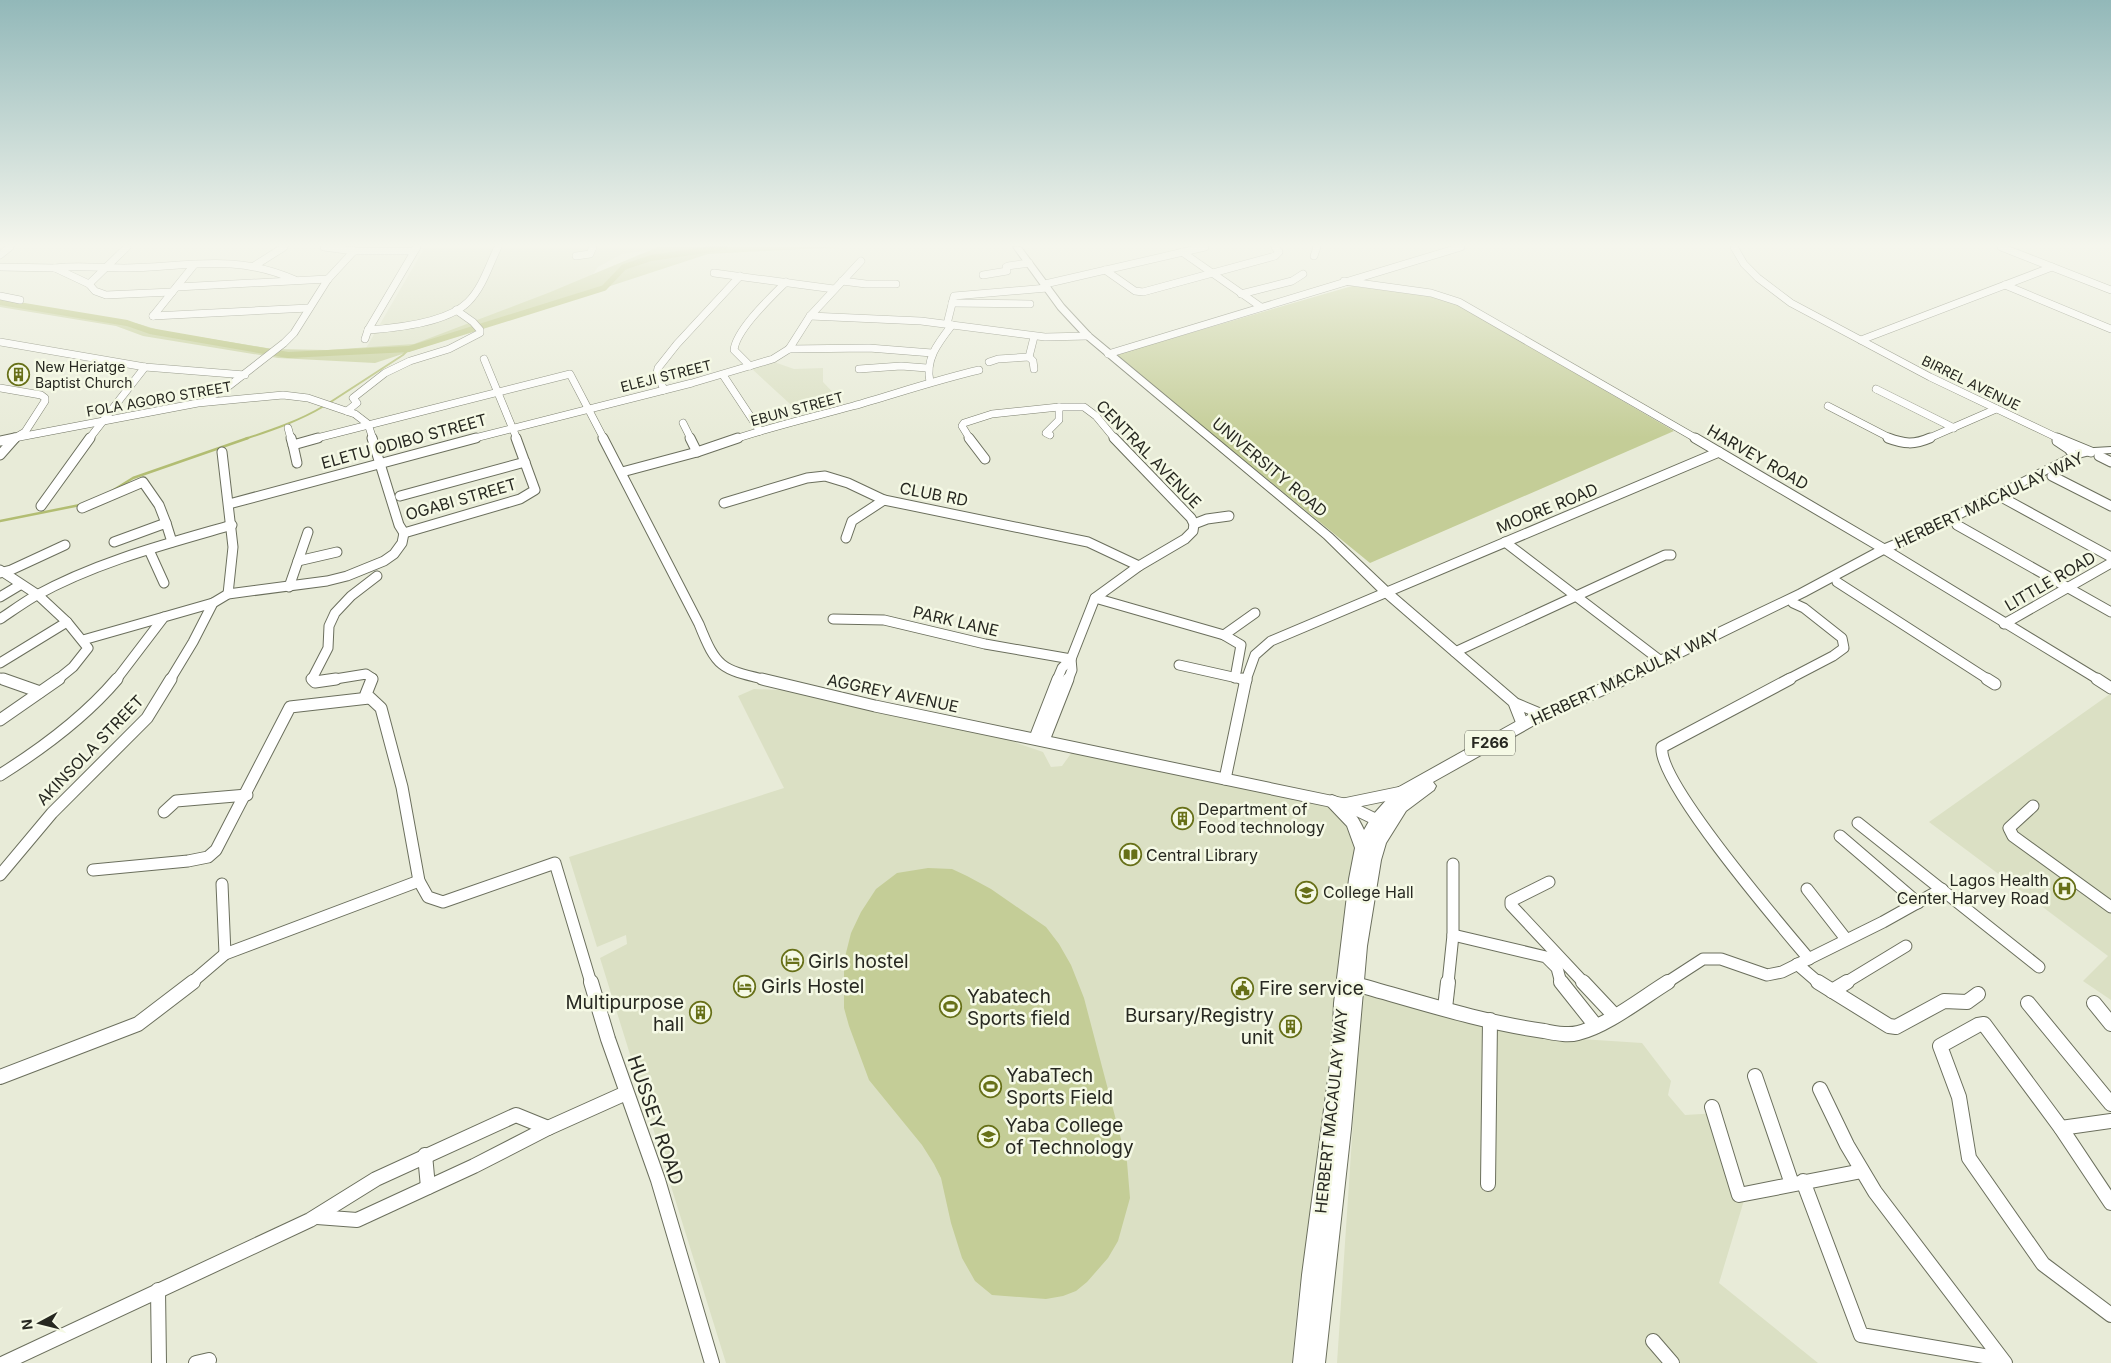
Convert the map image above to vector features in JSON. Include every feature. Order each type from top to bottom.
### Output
[{"type":"highway","name":"HERBERT MACAULAY WAY","points":[[1314,1363],[1342,1129],[1355,984],[1364,914],[1373,860],[1379,840],[1401,807],[1418,792],[1506,743],[1837,582],[1922,533],[2074,456],[2105,455]]},
{"type":"highway","name":"HERBERT MACAULAY WAY","points":[[1304,1363],[1312,1275],[1340,1049],[1353,910],[1363,848],[1377,820],[1402,792],[1544,714],[1661,661],[1889,552],[1957,525],[2052,476],[2105,455]]},
{"type":"highway","points":[[1338,802],[1353,820],[1363,848]]},
{"type":"main road","name":"UNIVERSITY ROAD","points":[[1064,311],[1108,354],[1328,536],[1386,592],[1514,702]]},
{"type":"main road","points":[[1514,702],[1544,714]]},
{"type":"main road","points":[[1514,702],[1523,725]]},
{"type":"street","points":[[157,311],[153,316],[258,311]]},
{"type":"street","points":[[198,403],[226,389],[262,362],[294,333],[307,311]]},
{"type":"street","points":[[366,339],[368,330],[379,311]]},
{"type":"street","points":[[368,330],[394,329],[454,311]]},
{"type":"street","points":[[347,411],[357,403],[353,398],[385,373],[410,361],[449,349],[480,333],[480,330],[473,322],[457,311]]},
{"type":"street","points":[[664,390],[657,373],[658,368],[708,311]]},
{"type":"street","points":[[750,366],[734,350],[734,342],[759,311]]},
{"type":"street","points":[[789,349],[815,311]]},
{"type":"street","points":[[930,382],[927,368],[932,353],[949,325],[951,311]]},
{"type":"street","points":[[1108,354],[1249,311]]},
{"type":"street","name":"HARVEY ROAD","points":[[1474,311],[1889,552],[2111,688]]},
{"type":"street","name":"BIRREL AVENUE","points":[[1806,311],[1897,360],[2044,433]]},
{"type":"street","points":[[1861,340],[1937,311]]},
{"type":"street","points":[[2069,311],[2111,328]]},
{"type":"street","points":[[810,316],[850,320],[905,320],[1034,337],[1088,336]]},
{"type":"street","points":[[1029,357],[1034,337]]},
{"type":"street","points":[[2,344],[145,367],[245,375]]},
{"type":"street","points":[[789,349],[869,348],[932,353]]},
{"type":"street","name":"ELEJI STREET","points":[[587,409],[723,375],[773,358],[789,349]]},
{"type":"street","points":[[989,362],[998,358],[1029,357],[1033,361],[1034,369]]},
{"type":"street","points":[[400,496],[525,462],[484,360]]},
{"type":"street","points":[[859,369],[902,366],[927,368]]},
{"type":"street","points":[[41,506],[101,422],[145,367]]},
{"type":"street","name":"EBUN STREET","points":[[622,472],[697,452],[760,430],[979,370]]},
{"type":"street","name":"AGGREY AVENUE","points":[[498,393],[570,374],[622,472],[699,624],[710,650],[724,668],[875,706],[1338,802]]},
{"type":"street","points":[[723,375],[760,430]]},
{"type":"street","points":[[0,388],[45,398],[41,409],[25,432],[13,439],[0,456]]},
{"type":"street","points":[[222,400],[226,389]]},
{"type":"street","points":[[1876,389],[1954,428]]},
{"type":"street","points":[[293,445],[368,424],[498,393]]},
{"type":"street","name":"FOLA AGORO STREET","points":[[0,441],[198,403],[283,396],[308,398],[324,402],[355,414],[368,424]]},
{"type":"street","points":[[1828,406],[1890,439],[1909,445],[1996,409]]},
{"type":"street","points":[[1050,435],[1046,433],[1059,420],[1059,407]]},
{"type":"street","name":"CENTRAL AVENUE","points":[[985,460],[964,431],[962,426],[964,423],[992,414],[1059,407],[1084,407],[1096,416],[1112,436],[1191,518],[1194,524],[1193,531],[1185,539],[1139,566],[1095,598]]},
{"type":"street","name":"ELETU ODIBO STREET","points":[[229,504],[381,462],[587,409]]},
{"type":"street","points":[[683,423],[697,452]]},
{"type":"street","points":[[368,424],[381,462]]},
{"type":"street","points":[[288,428],[297,463]]},
{"type":"street","points":[[2044,433],[2105,455]]},
{"type":"street","points":[[2044,433],[2065,446],[2074,456]]},
{"type":"street","points":[[222,452],[232,525],[233,547],[228,594],[334,580],[384,561],[398,549],[402,543],[404,533]]},
{"type":"street","name":"MOORE ROAD","points":[[1225,779],[1246,680],[1255,655],[1271,640],[1719,452]]},
{"type":"street","name":"OGABI STREET","points":[[381,462],[399,525],[404,533],[525,497],[534,490],[531,475],[525,462]]},
{"type":"street","name":"CLUB RD","points":[[724,503],[807,478],[822,476],[848,483],[884,500],[1058,535],[1103,548],[1139,566]]},
{"type":"street","points":[[2052,476],[2111,506]]},
{"type":"street","points":[[82,508],[143,482],[158,505],[172,542]]},
{"type":"street","points":[[2005,499],[2111,557]]},
{"type":"street","points":[[846,538],[852,521],[884,500]]},
{"type":"street","points":[[1194,524],[1207,519],[1228,516]]},
{"type":"street","points":[[114,542],[166,523]]},
{"type":"street","points":[[0,618],[38,595],[85,573],[172,542],[232,525]]},
{"type":"street","points":[[1957,525],[2111,612]]},
{"type":"street","points":[[289,587],[308,532]]},
{"type":"street","points":[[1505,542],[1577,595],[1661,661]]},
{"type":"street","points":[[1,572],[11,570],[65,545]]},
{"type":"street","points":[[149,550],[164,583]]},
{"type":"street","points":[[298,561],[337,552]]},
{"type":"street","points":[[1455,652],[1665,555],[1670,556]]},
{"type":"street","name":"LITTLE ROAD","points":[[2004,624],[2111,563]]},
{"type":"street","points":[[0,720],[67,672],[86,653],[86,644],[67,622],[38,595],[1,572]]},
{"type":"street","points":[[0,1077],[138,1024],[189,985],[225,954],[324,915],[419,881],[403,794],[385,722],[381,708],[366,694],[372,678],[369,674],[320,682],[314,682],[312,679],[329,643],[328,627],[332,618],[347,601],[376,576]]},
{"type":"street","points":[[1837,582],[1995,684]]},
{"type":"street","points":[[0,597],[20,585]]},
{"type":"street","name":"AKINSOLA STREET","points":[[0,875],[52,813],[148,718],[213,604],[228,594]]},
{"type":"street","points":[[1039,739],[1072,670],[1071,659],[1095,598],[1224,635],[1241,645],[1235,678]]},
{"type":"street","points":[[1793,603],[1804,608],[1842,638],[1844,648],[1833,656],[1662,747],[1661,754],[1676,786],[1803,962],[1832,991],[1881,1022],[1896,1026],[1944,1001],[1964,1003],[1978,994]]},
{"type":"street","points":[[86,644],[164,617],[213,604]]},
{"type":"street","points":[[1224,635],[1255,613]]},
{"type":"street","points":[[0,775],[42,750],[85,712],[125,672],[143,650],[164,617]]},
{"type":"street","name":"PARK LANE","points":[[833,619],[884,620],[986,644],[1071,659]]},
{"type":"street","points":[[0,663],[67,622]]},
{"type":"street","points":[[1179,665],[1246,680]]},
{"type":"street","points":[[0,678],[40,692]]},
{"type":"street","points":[[92,870],[188,861],[208,857],[216,850],[247,795],[290,707],[369,698]]},
{"type":"street","points":[[1338,802],[1402,792]]},
{"type":"street","points":[[164,812],[176,801],[247,795]]},
{"type":"street","points":[[1338,802],[1377,820]]},
{"type":"street","points":[[2033,806],[2009,828],[2012,836],[2111,907]]},
{"type":"street","points":[[1858,823],[2039,967]]},
{"type":"street","points":[[1840,836],[1918,903]]},
{"type":"street","name":"HUSSEY ROAD","points":[[419,881],[428,897],[443,902],[554,863],[626,1094],[658,1180],[712,1363]]},
{"type":"street","points":[[1444,1008],[1453,935],[1453,864]]},
{"type":"street","points":[[1548,882],[1511,901],[1511,905],[1615,1016]]},
{"type":"street","points":[[222,884],[225,954]]},
{"type":"street","points":[[1807,889],[1846,940]]},
{"type":"street","points":[[1355,984],[1529,1029],[1570,1035],[1580,1034],[1615,1016],[1703,959],[1722,959],[1767,975],[1782,972],[1883,922],[1942,889]]},
{"type":"street","points":[[1453,935],[1546,957],[1557,968],[1562,985],[1596,1026]]},
{"type":"street","points":[[1832,991],[1906,946]]},
{"type":"street","points":[[2028,1003],[2111,1104]]},
{"type":"street","points":[[2094,1003],[2111,1024]]},
{"type":"street","points":[[1488,1184],[1490,1020]]},
{"type":"street","points":[[2111,1203],[2013,1060],[1984,1024],[1978,1025],[1940,1046],[1954,1079],[1962,1106],[1966,1148],[1970,1158],[2043,1264],[2111,1315]]},
{"type":"street","points":[[1755,1076],[1860,1335],[2003,1361]]},
{"type":"street","points":[[1820,1089],[1862,1171],[1897,1223],[2003,1361]]},
{"type":"street","points":[[317,1217],[357,1220],[522,1143],[548,1128],[626,1094]]},
{"type":"street","points":[[1712,1107],[1739,1195],[1797,1182],[1862,1171]]},
{"type":"street","points":[[4,1363],[317,1217],[355,1190],[516,1115],[548,1128]]},
{"type":"street","points":[[2061,1128],[2111,1121]]},
{"type":"street","points":[[425,1156],[428,1187]]},
{"type":"street","points":[[158,1290],[159,1363]]},
{"type":"street","points":[[1653,1341],[1672,1363]]},
{"type":"shaded area","points":[[388,311],[505,311],[410,346],[366,348]]},
{"type":"shaded area","points":[[774,362],[794,369],[823,368],[823,382],[843,403],[801,414],[752,369]]},
{"type":"shaded area","name":"Yaba College of Technology","points":[[754,689],[802,691],[968,726],[1043,752],[1051,767],[1062,766],[1075,748],[1340,810],[1357,843],[1308,1253],[1299,1288],[1292,1363],[726,1363],[600,958],[627,944],[626,935],[597,947],[569,857],[784,788],[738,696]]},
{"type":"shaded area","name":"Lagos Health Center Harvey Road","points":[[2110,694],[2111,1000],[2083,981],[2108,956],[1929,822]]},
{"type":"shaded area","points":[[1362,988],[1550,1037],[1642,1043],[1671,1081],[1668,1095],[1685,1115],[1718,1113],[1745,1197],[1719,1283],[1818,1363],[1337,1363]]},
{"type":"green space","points":[[22,311],[65,311],[139,324],[162,331],[273,349],[327,350],[414,344],[502,311],[535,311],[375,363],[278,358],[143,336],[116,326]]},
{"type":"green space","points":[[1267,311],[1468,311],[1674,431],[1370,563],[1115,355]]},
{"type":"green space","name":"YabaTech Sports Field","points":[[928,868],[952,869],[967,876],[991,889],[1046,927],[1059,944],[1071,965],[1084,998],[1127,1162],[1130,1198],[1118,1241],[1108,1258],[1087,1282],[1076,1291],[1063,1296],[1046,1299],[992,1295],[975,1281],[962,1258],[951,1223],[941,1178],[922,1145],[869,1080],[849,1026],[844,1008],[844,961],[851,933],[861,912],[876,889],[897,873]]},
{"type":"waterway","points":[[52,311],[127,323],[150,331],[288,355],[409,349],[532,311]]},
{"type":"waterway","points":[[329,403],[403,355],[409,349]]},
{"type":"waterway","points":[[248,438],[295,421],[324,406]]},
{"type":"waterway","points":[[112,491],[133,478],[248,438]]},
{"type":"waterway","points":[[0,521],[80,505]]},
{"type":"place","name":"New Heriatge Baptist Church","points":[[19,375]]},
{"type":"place","name":"Department of Food technology","points":[[1182,818]]},
{"type":"place","name":"Central Library","points":[[1130,855]]},
{"type":"place","name":"Lagos Health Center Harvey Road","points":[[2065,889]]},
{"type":"place","name":"College Hall","points":[[1307,892]]},
{"type":"place","name":"Girls hostel","points":[[792,961]]},
{"type":"place","name":"Girls Hostel","points":[[745,986]]},
{"type":"place","name":"Fire service","points":[[1243,988]]},
{"type":"place","name":"Yabatech Sports field","points":[[951,1007]]},
{"type":"place","name":"Multipurpose hall","points":[[700,1013]]},
{"type":"place","name":"Bursary/Registry unit","points":[[1290,1026]]},
{"type":"place","name":"YabaTech Sports Field","points":[[990,1086]]},
{"type":"place","name":"Yaba College of Technology","points":[[989,1136]]}]
